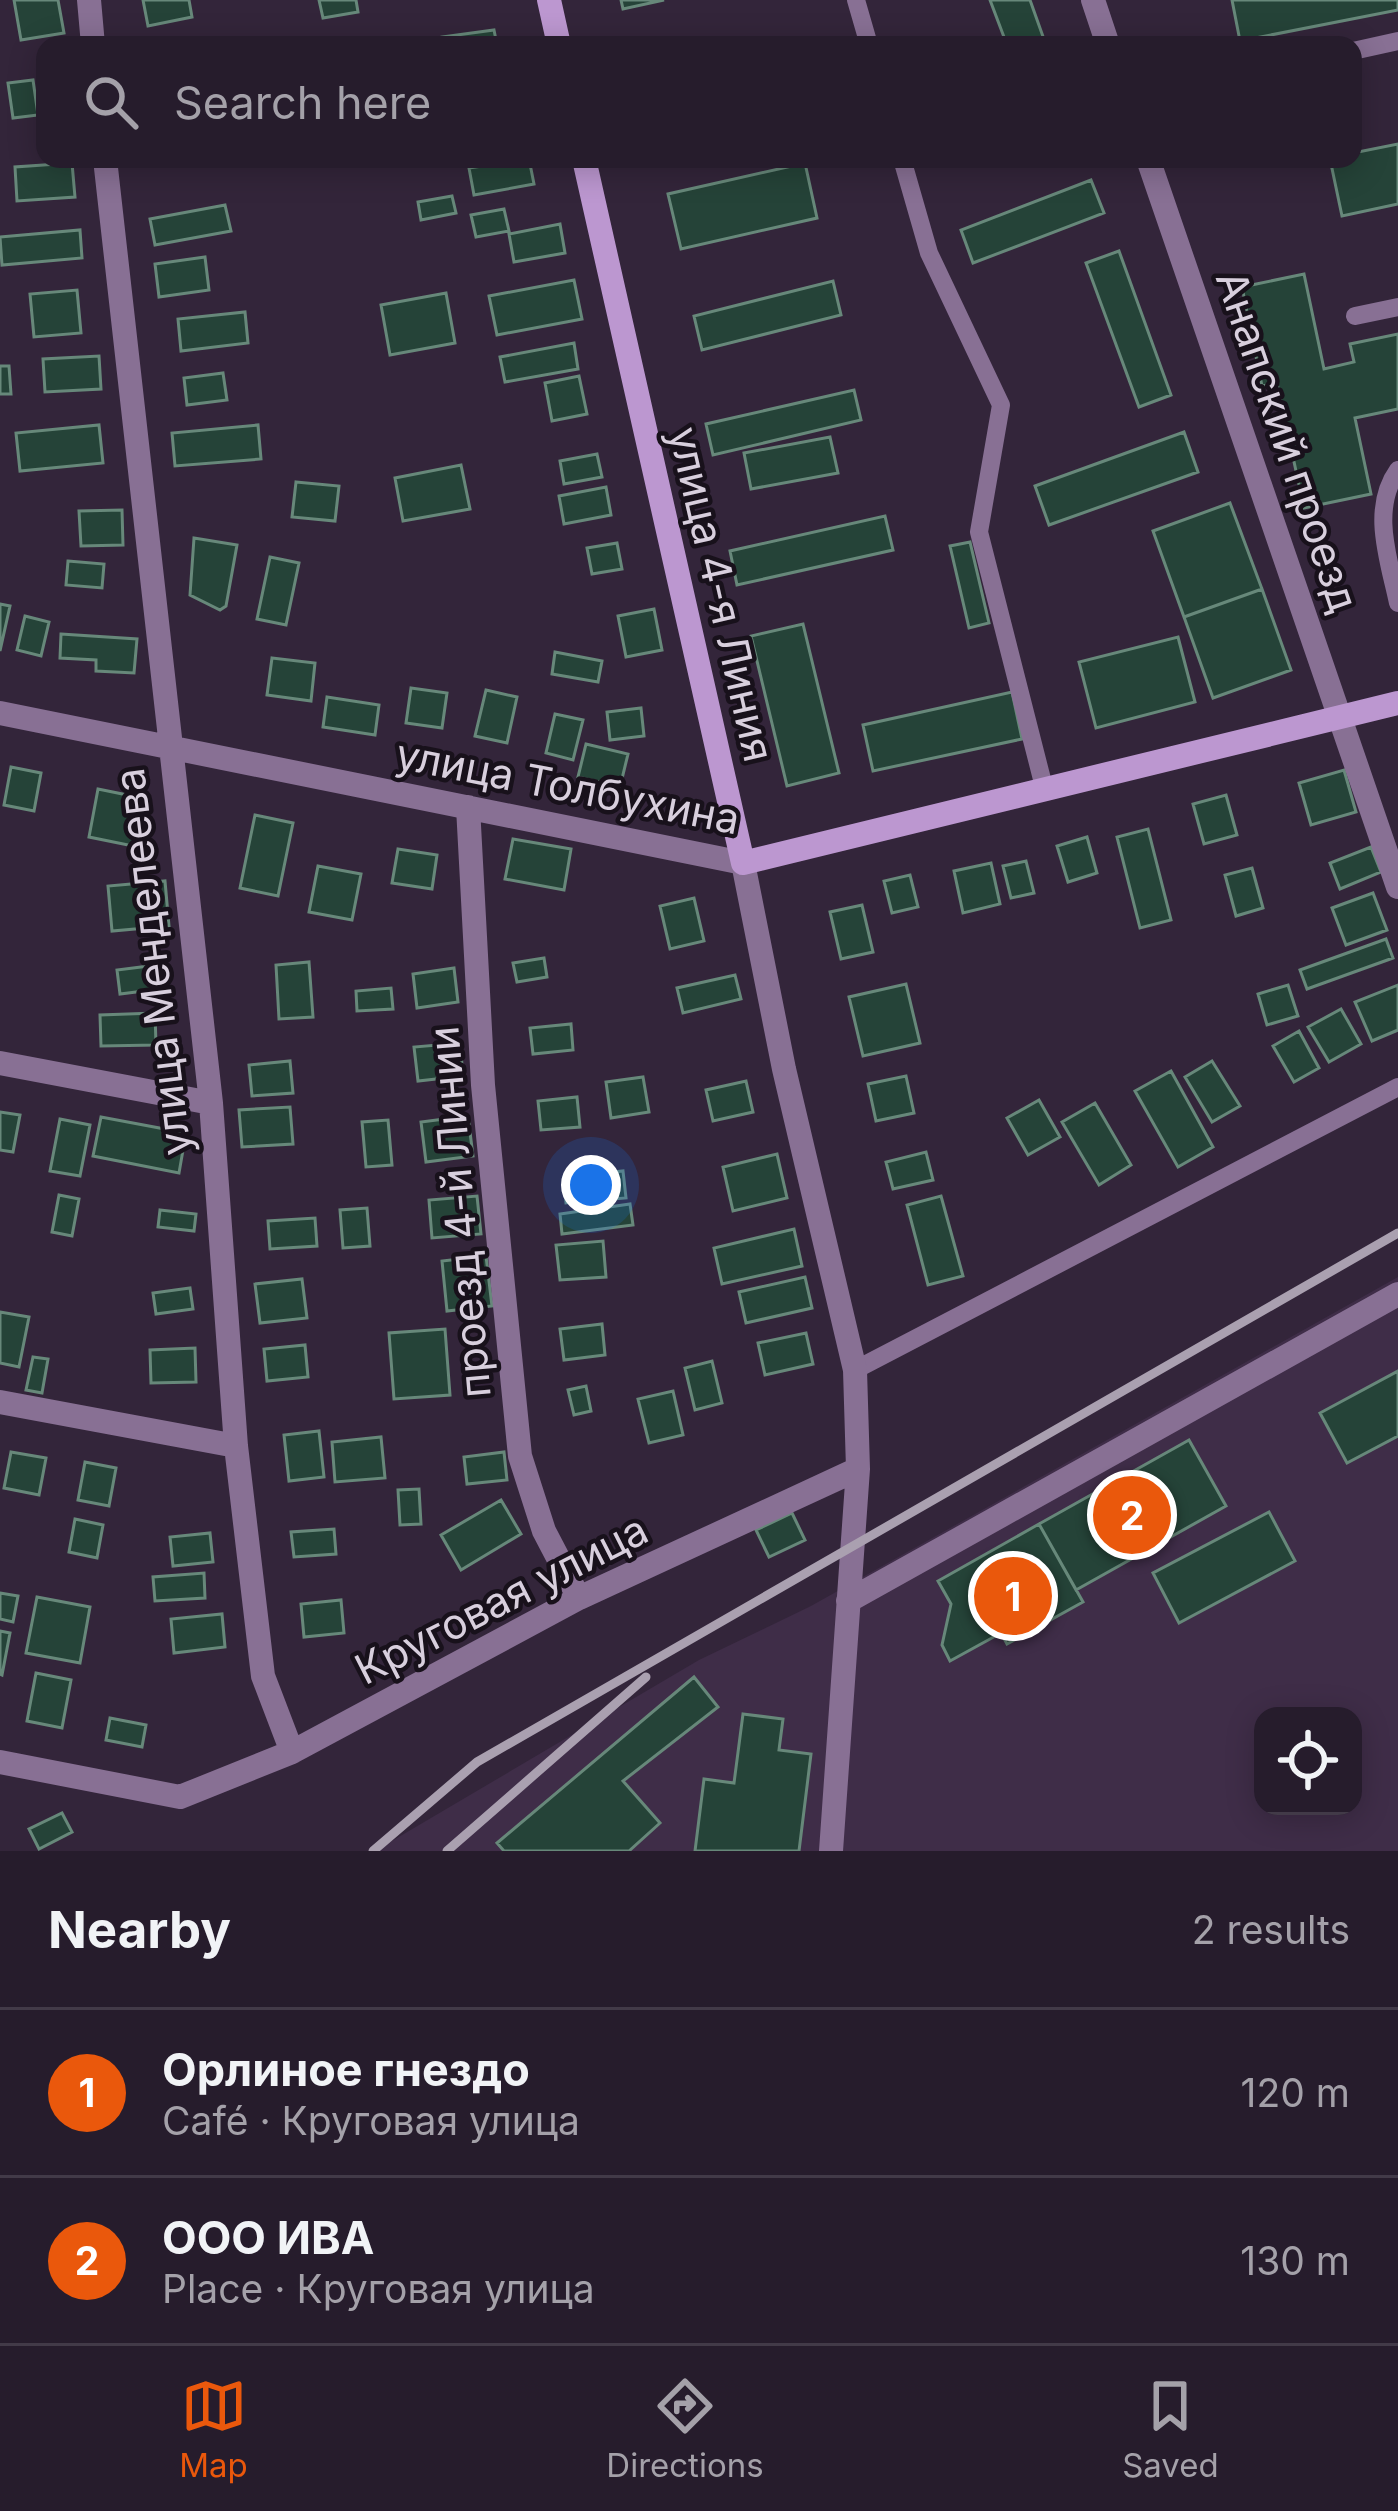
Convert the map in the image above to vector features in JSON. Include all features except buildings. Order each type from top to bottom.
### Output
[{"type":"street","points":[[89,0],[92,36]]},
{"type":"street","points":[[549,0],[557,36]]},
{"type":"street","points":[[1093,0],[1105,36]]},
{"type":"street","name":"улица Менделеева","points":[[106,168],[167,747],[211,1103],[236,1446],[263,1676],[292,1753]]},
{"type":"street","name":"улица 4-я Линия","points":[[586,168],[855,1370],[858,1469],[831,1851]]},
{"type":"street","name":"Анапский проезд","points":[[1151,168],[1398,887]]},
{"type":"street","name":"улица Толбухина","points":[[0,713],[743,863],[1398,703]]},
{"type":"street","name":"проезд 4-й Линии","points":[[468,807],[484,1085],[520,1456],[544,1531],[579,1598]]},
{"type":"street","points":[[0,1063],[211,1103]]},
{"type":"street","points":[[848,1601],[1398,1294]]},
{"type":"street","points":[[0,1402],[236,1446]]},
{"type":"street","name":"Круговая улица","points":[[0,1762],[180,1797],[292,1753],[579,1598],[858,1469]]},
{"type":"lane","points":[[856,0],[866,36]]},
{"type":"lane","points":[[1362,49],[1398,40]]},
{"type":"lane","points":[[905,168],[929,254],[1001,404],[979,532],[1045,791]]},
{"type":"lane","points":[[1355,316],[1398,307]]},
{"type":"lane","points":[[1398,470],[1389,482],[1383,530],[1398,603]]},
{"type":"lane","points":[[855,1370],[1398,1087]]},
{"type":"shaded area","points":[[1398,1277],[1398,1851],[375,1851],[699,1660],[811,1606]]},
{"type":"railway","points":[[373,1851],[477,1762],[1398,1233]]},
{"type":"railway","points":[[447,1851],[646,1677]]},
{"type":"place","name":"ООО ИВА","points":[[1132,1515]]},
{"type":"place","name":"Орлиное гнездо","points":[[1013,1596]]}]
